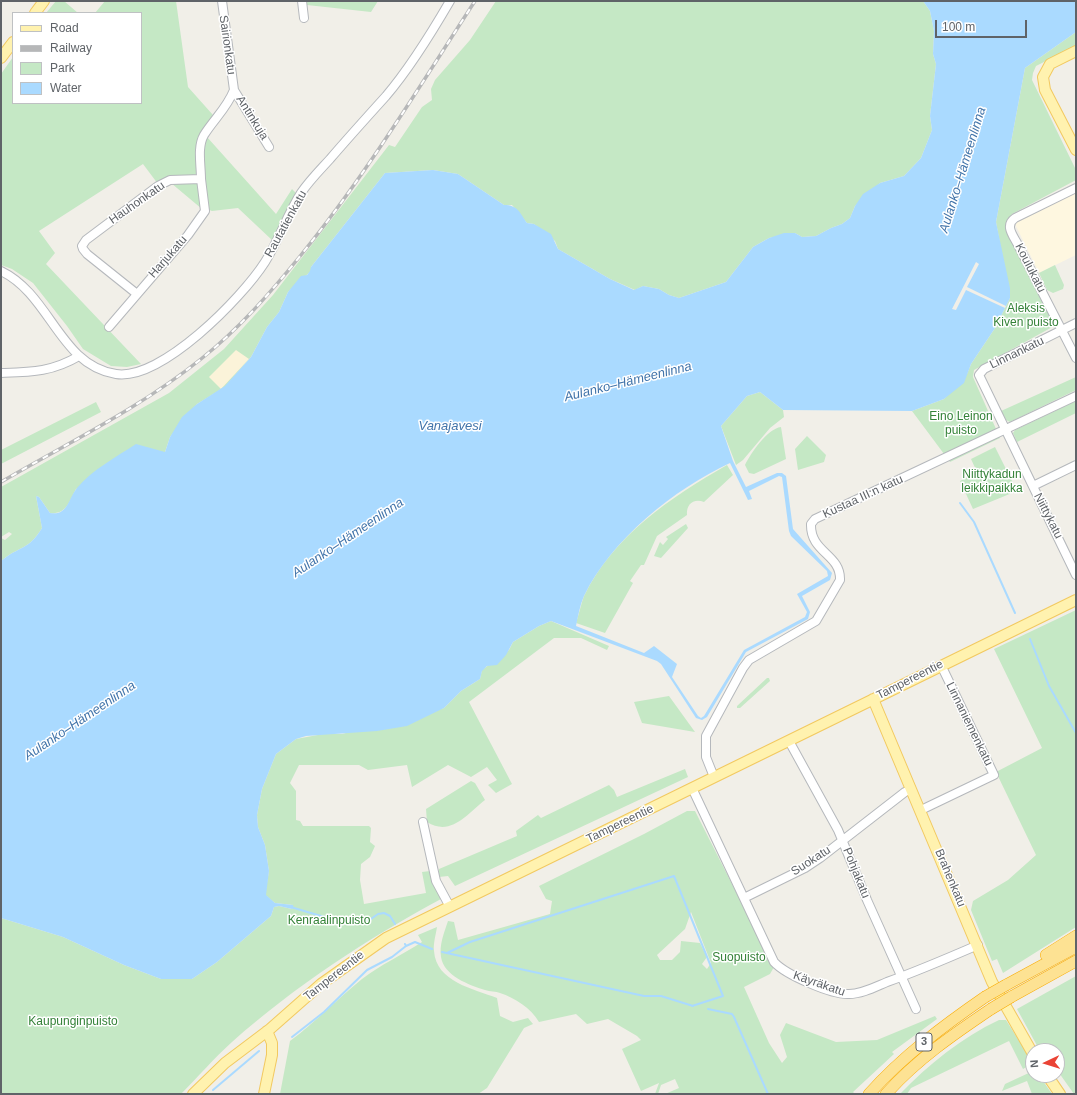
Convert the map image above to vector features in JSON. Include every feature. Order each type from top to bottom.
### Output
[{"type":"highway","points":[[1018,977],[1045,956],[1076,936]]},
{"type":"highway","name":"3","points":[[869,1094],[904,1058],[943,1026],[985,997],[1018,977],[1076,947]]},
{"type":"highway","name":"3","points":[[886,1094],[914,1067],[950,1037],[991,1009],[1076,961]]},
{"type":"main road","points":[[36,12],[44,1]]},
{"type":"main road","points":[[3,52],[12,43]]},
{"type":"main road","points":[[1076,51],[1050,64],[1044,73],[1043,82],[1045,90],[1076,150]]},
{"type":"main road","name":"Tampereentie","points":[[193,1094],[225,1063],[267,1031],[321,984],[348,963],[386,938],[789,741],[940,665],[1076,600]]},
{"type":"main road","name":"Brahenkatu","points":[[873,699],[978,945],[992,982],[1027,1043]]},
{"type":"main road","points":[[264,1094],[272,1055],[272,1043],[267,1031]]},
{"type":"main road","points":[[1052,1083],[1060,1094]]},
{"type":"street","name":"Sairionkatu","points":[[222,1],[234,90]]},
{"type":"street","points":[[302,1],[304,18]]},
{"type":"street","name":"Rautatienkatu","points":[[1,271],[25,287],[79,356],[88,364],[101,370],[118,374],[132,374],[144,370],[171,355],[198,334],[236,300],[265,261],[301,193],[387,94],[435,26],[450,1]]},
{"type":"street","name":"Antinkuja","points":[[234,90],[270,147]]},
{"type":"street","points":[[201,179],[200,154],[204,136],[229,102],[234,90]]},
{"type":"street","name":"Hauhonkatu","points":[[137,294],[83,249],[82,246],[86,240],[158,186],[170,180],[201,179]]},
{"type":"street","name":"Harjukatu","points":[[109,327],[188,235],[205,211],[201,179]]},
{"type":"street","name":"Koulukatu","points":[[1076,188],[1011,221],[1011,230],[1076,358]]},
{"type":"street","name":"Linnankatu","points":[[980,372],[1076,323]]},
{"type":"street","points":[[1,373],[44,371],[57,367],[79,356]]},
{"type":"street","name":"Niittykatu","points":[[980,372],[979,377],[1076,575]]},
{"type":"street","name":"Kustaa III:n katu","points":[[714,777],[706,757],[706,736],[743,668],[749,660],[816,621],[840,580],[840,573],[835,562],[813,540],[811,524],[815,519],[1076,396]]},
{"type":"street","points":[[1033,486],[1076,465]]},
{"type":"street","name":"Linnaniemenkatu","points":[[920,810],[994,776],[940,665]]},
{"type":"street","name":"Pohjakatu","points":[[789,741],[842,839],[867,900],[916,1009]]},
{"type":"street","name":"Käyräkatu","points":[[692,788],[774,962],[779,968],[799,979],[849,994],[866,990],[901,977],[978,945]]},
{"type":"street","name":"Suokatu","points":[[744,898],[805,868],[911,789]]},
{"type":"street","points":[[423,822],[436,881],[450,907]]},
{"type":"shaded area","points":[[1076,191],[1076,255],[1039,273],[1014,222]]},
{"type":"green space","points":[[56,1],[64,1],[77,12],[47,12]]},
{"type":"green space","points":[[105,1],[176,1],[188,87],[213,115],[202,132],[197,155],[197,174],[158,184],[143,164],[39,231],[55,253],[46,264],[141,364],[127,367],[111,366],[83,349],[33,283],[12,269],[1,265],[1,74],[12,58],[12,104],[142,104],[142,12],[96,12]]},
{"type":"green space","points":[[305,1],[378,1],[371,12],[307,5]]},
{"type":"green space","points":[[496,1],[923,1],[930,11],[934,31],[933,54],[936,64],[930,116],[932,130],[921,158],[904,176],[880,183],[855,206],[850,218],[842,224],[816,236],[802,237],[795,233],[769,238],[753,247],[726,282],[679,298],[669,295],[659,289],[643,286],[635,290],[610,279],[558,249],[555,241],[534,224],[527,223],[512,205],[504,205],[458,174],[433,170],[385,173],[311,267],[311,271],[288,292],[279,312],[267,327],[251,357],[225,387],[197,404],[170,437],[165,452],[76,489],[67,506],[60,512],[50,513],[39,497],[36,496],[42,528],[33,540],[1,561],[1,538],[5,540],[12,534],[9,532],[1,537],[1,487],[169,393],[224,349],[273,295],[389,145],[395,147],[422,107],[432,100],[431,89],[435,80],[470,40]]},
{"type":"green space","points":[[1076,32],[1076,46],[1036,66],[1032,80],[1076,170],[1076,180],[1012,214],[1007,226],[1056,325],[974,370],[973,377],[1000,438],[950,462],[912,411],[944,399],[967,374],[971,364],[995,328],[1010,298],[996,222],[1025,68]]},
{"type":"green space","points":[[207,137],[276,214],[292,189],[297,194],[273,241],[238,208],[212,211],[207,209],[203,155]]},
{"type":"green space","points":[[197,181],[202,209],[171,183]]},
{"type":"green space","points":[[1055,265],[1064,285],[1063,289],[1053,293],[1047,290],[1039,273]]},
{"type":"green space","points":[[1076,377],[1076,390],[1010,422],[1006,420],[1001,411]]},
{"type":"green space","points":[[760,392],[783,410],[784,417],[770,428],[743,460],[736,465],[721,426],[747,396]]},
{"type":"green space","points":[[1076,401],[1076,413],[1017,442],[1013,433],[1015,430]]},
{"type":"green space","points":[[96,402],[101,412],[1,464],[1,450]]},
{"type":"green space","points":[[781,427],[786,459],[754,474],[749,473],[745,465],[755,448],[770,432]]},
{"type":"green space","points":[[807,436],[826,455],[824,462],[798,470],[795,449]]},
{"type":"green space","name":"Niittykadun leikkipaikka","points":[[995,447],[1017,491],[973,509],[960,481],[977,472],[971,459]]},
{"type":"green space","points":[[727,465],[733,475],[704,502],[694,501],[691,503],[687,511],[687,515],[657,536],[644,565],[641,565],[630,581],[633,583],[605,633],[576,623],[584,596],[596,574],[627,536],[665,505]]},
{"type":"green space","points":[[686,524],[688,528],[661,558],[654,556],[660,542],[663,545],[668,539],[666,537]]},
{"type":"green space","points":[[1076,610],[1076,927],[1003,973],[997,959],[992,961],[971,910],[973,901],[1008,880],[1036,855],[996,772],[1042,748],[994,649]]},
{"type":"green space","points":[[551,621],[609,646],[607,650],[581,638],[554,638],[469,702],[512,784],[496,793],[488,785],[497,780],[487,767],[471,777],[448,765],[412,787],[407,765],[368,770],[359,765],[299,765],[290,783],[296,791],[296,820],[300,821],[303,826],[369,826],[371,828],[370,842],[375,846],[370,857],[361,864],[360,880],[364,904],[426,893],[422,872],[430,871],[441,899],[386,930],[332,964],[306,983],[256,1021],[225,1048],[181,1094],[1,1094],[1,918],[63,937],[124,965],[161,979],[192,979],[217,962],[271,916],[274,907],[279,906],[292,909],[293,905],[275,903],[265,895],[269,871],[265,845],[258,827],[257,815],[262,789],[276,754],[296,739],[323,734],[342,734],[444,708],[461,691],[480,679],[482,670],[509,650],[513,642],[539,626]]},
{"type":"green space","points":[[767,678],[769,678],[770,681],[740,708],[737,708],[737,706]]},
{"type":"green space","points":[[669,696],[695,732],[642,723],[634,702]]},
{"type":"green space","points":[[685,769],[688,777],[455,886],[448,876],[439,877],[439,869],[517,836],[516,831],[538,815],[541,818],[609,785],[614,790],[617,797]]},
{"type":"green space","points":[[471,781],[475,783],[485,800],[465,817],[451,825],[444,827],[436,826],[427,822],[426,809]]},
{"type":"green space","name":"Suopuisto","points":[[687,811],[695,811],[774,967],[770,974],[744,987],[769,1043],[782,1063],[787,1057],[780,1035],[786,1023],[836,1042],[877,1040],[935,1016],[937,1019],[892,1052],[894,1054],[853,1092],[855,1094],[665,1094],[679,1088],[675,1079],[661,1085],[658,1094],[655,1094],[659,1083],[641,1091],[622,1049],[641,1040],[637,1036],[608,1019],[587,1024],[576,1014],[539,1022],[532,1012],[517,1001],[498,992],[487,991],[458,979],[443,964],[441,957],[442,939],[448,921],[454,922],[458,940],[550,914],[552,901],[546,899],[539,886]],"holes":[[[691,912],[711,963],[707,969],[702,964],[707,957],[700,943],[681,941],[680,952],[672,960],[660,960],[657,955],[685,929]]]},
{"type":"green space","points":[[437,927],[434,951],[436,962],[441,970],[458,983],[497,998],[500,1016],[513,1022],[528,1018],[533,1024],[524,1028],[487,1088],[478,1094],[280,1094],[290,1041],[362,979],[422,942],[418,935]]},
{"type":"green space","points":[[1076,976],[1076,1094],[1074,1094],[1065,1081],[1065,1043],[1036,1043],[1017,1009]]},
{"type":"green space","points":[[999,1020],[1006,1020],[1025,1050],[1025,1068],[1023,1069],[1009,1041],[911,1088],[907,1094],[900,1094],[922,1072],[946,1052],[985,1027]]},
{"type":"green space","points":[[1025,1075],[1025,1082],[1002,1091],[1005,1084]]},
{"type":"green space","points":[[1028,1083],[1044,1083],[1052,1094],[1032,1094]]},
{"type":"sand","points":[[236,350],[249,359],[221,389],[209,377]]},
{"type":"water","name":"Vanajavesi","points":[[923,1],[1076,1],[1076,32],[1025,68],[996,222],[1010,288],[1010,298],[995,328],[971,364],[964,383],[944,399],[912,411],[783,410],[760,392],[747,396],[721,426],[733,461],[746,487],[777,473],[782,473],[786,476],[793,529],[832,573],[830,580],[802,596],[810,612],[808,619],[746,652],[707,717],[702,720],[696,718],[661,664],[657,661],[551,621],[539,626],[513,642],[506,655],[497,665],[487,666],[482,671],[480,679],[461,691],[444,708],[407,726],[377,731],[306,736],[296,739],[276,754],[262,789],[257,815],[258,827],[265,845],[269,871],[266,895],[275,903],[293,905],[294,908],[292,909],[279,906],[274,907],[271,916],[217,962],[192,979],[161,979],[124,965],[63,937],[1,918],[1,561],[33,540],[42,528],[36,496],[39,497],[50,513],[61,512],[67,506],[74,492],[83,481],[105,464],[136,444],[165,452],[170,437],[182,417],[197,404],[225,386],[251,357],[267,327],[279,312],[288,292],[301,276],[307,275],[311,267],[385,173],[433,170],[458,174],[504,205],[513,206],[516,208],[527,223],[534,224],[551,234],[558,249],[610,279],[634,290],[643,286],[659,289],[669,295],[679,298],[726,282],[753,247],[769,238],[784,233],[795,233],[802,237],[816,236],[842,224],[850,218],[855,206],[863,194],[880,183],[904,176],[921,158],[932,130],[930,116],[936,64],[933,54],[934,31],[930,11]],"holes":[[[730,463],[748,500],[752,499],[749,491],[779,476],[782,477],[789,531],[791,536],[827,571],[828,576],[797,594],[807,612],[805,617],[744,650],[704,716],[701,718],[698,716],[672,677],[677,664],[654,646],[644,653],[576,626],[578,614],[584,596],[610,555],[646,518],[687,487]]]},
{"type":"pier","points":[[976,262],[979,264],[967,287],[1006,306],[1005,308],[966,290],[956,310],[952,309]]},
{"type":"waterway","points":[[960,503],[974,522],[1015,613]]},
{"type":"waterway","points":[[1030,639],[1049,686],[1076,733]]},
{"type":"waterway","points":[[447,953],[470,942],[674,876],[723,996],[692,1006]]},
{"type":"waterway","points":[[294,908],[348,924],[371,919],[378,914],[384,913],[390,916],[395,924]]},
{"type":"waterway","points":[[405,944],[406,946],[415,942],[432,949]]},
{"type":"waterway","points":[[292,1037],[324,1012],[367,970],[392,957],[406,946]]},
{"type":"waterway","points":[[442,952],[644,996],[661,996],[693,1006]]},
{"type":"waterway","points":[[708,1009],[732,1014],[768,1094]]},
{"type":"waterway","points":[[213,1090],[259,1051]]},
{"type":"railway","points":[[1,482],[129,409],[178,377],[201,359],[241,323],[290,269],[348,194],[475,1]]},
{"type":"water label","name":"Aulanko–Hämeenlinna","points":[[963,170]]},
{"type":"water label","name":"Aulanko–Hämeenlinna","points":[[628,382]]},
{"type":"water label","name":"Aulanko–Hämeenlinna","points":[[348,538]]},
{"type":"water label","name":"Aulanko–Hämeenlinna","points":[[80,721]]},
{"type":"park label","name":"Aleksis Kiven puisto","points":[[1026,316]]},
{"type":"park label","name":"Eino Leinon puisto","points":[[961,424]]},
{"type":"park label","name":"Kenraalinpuisto","points":[[329,921]]},
{"type":"park label","name":"Kaupunginpuisto","points":[[73,1022]]}]
